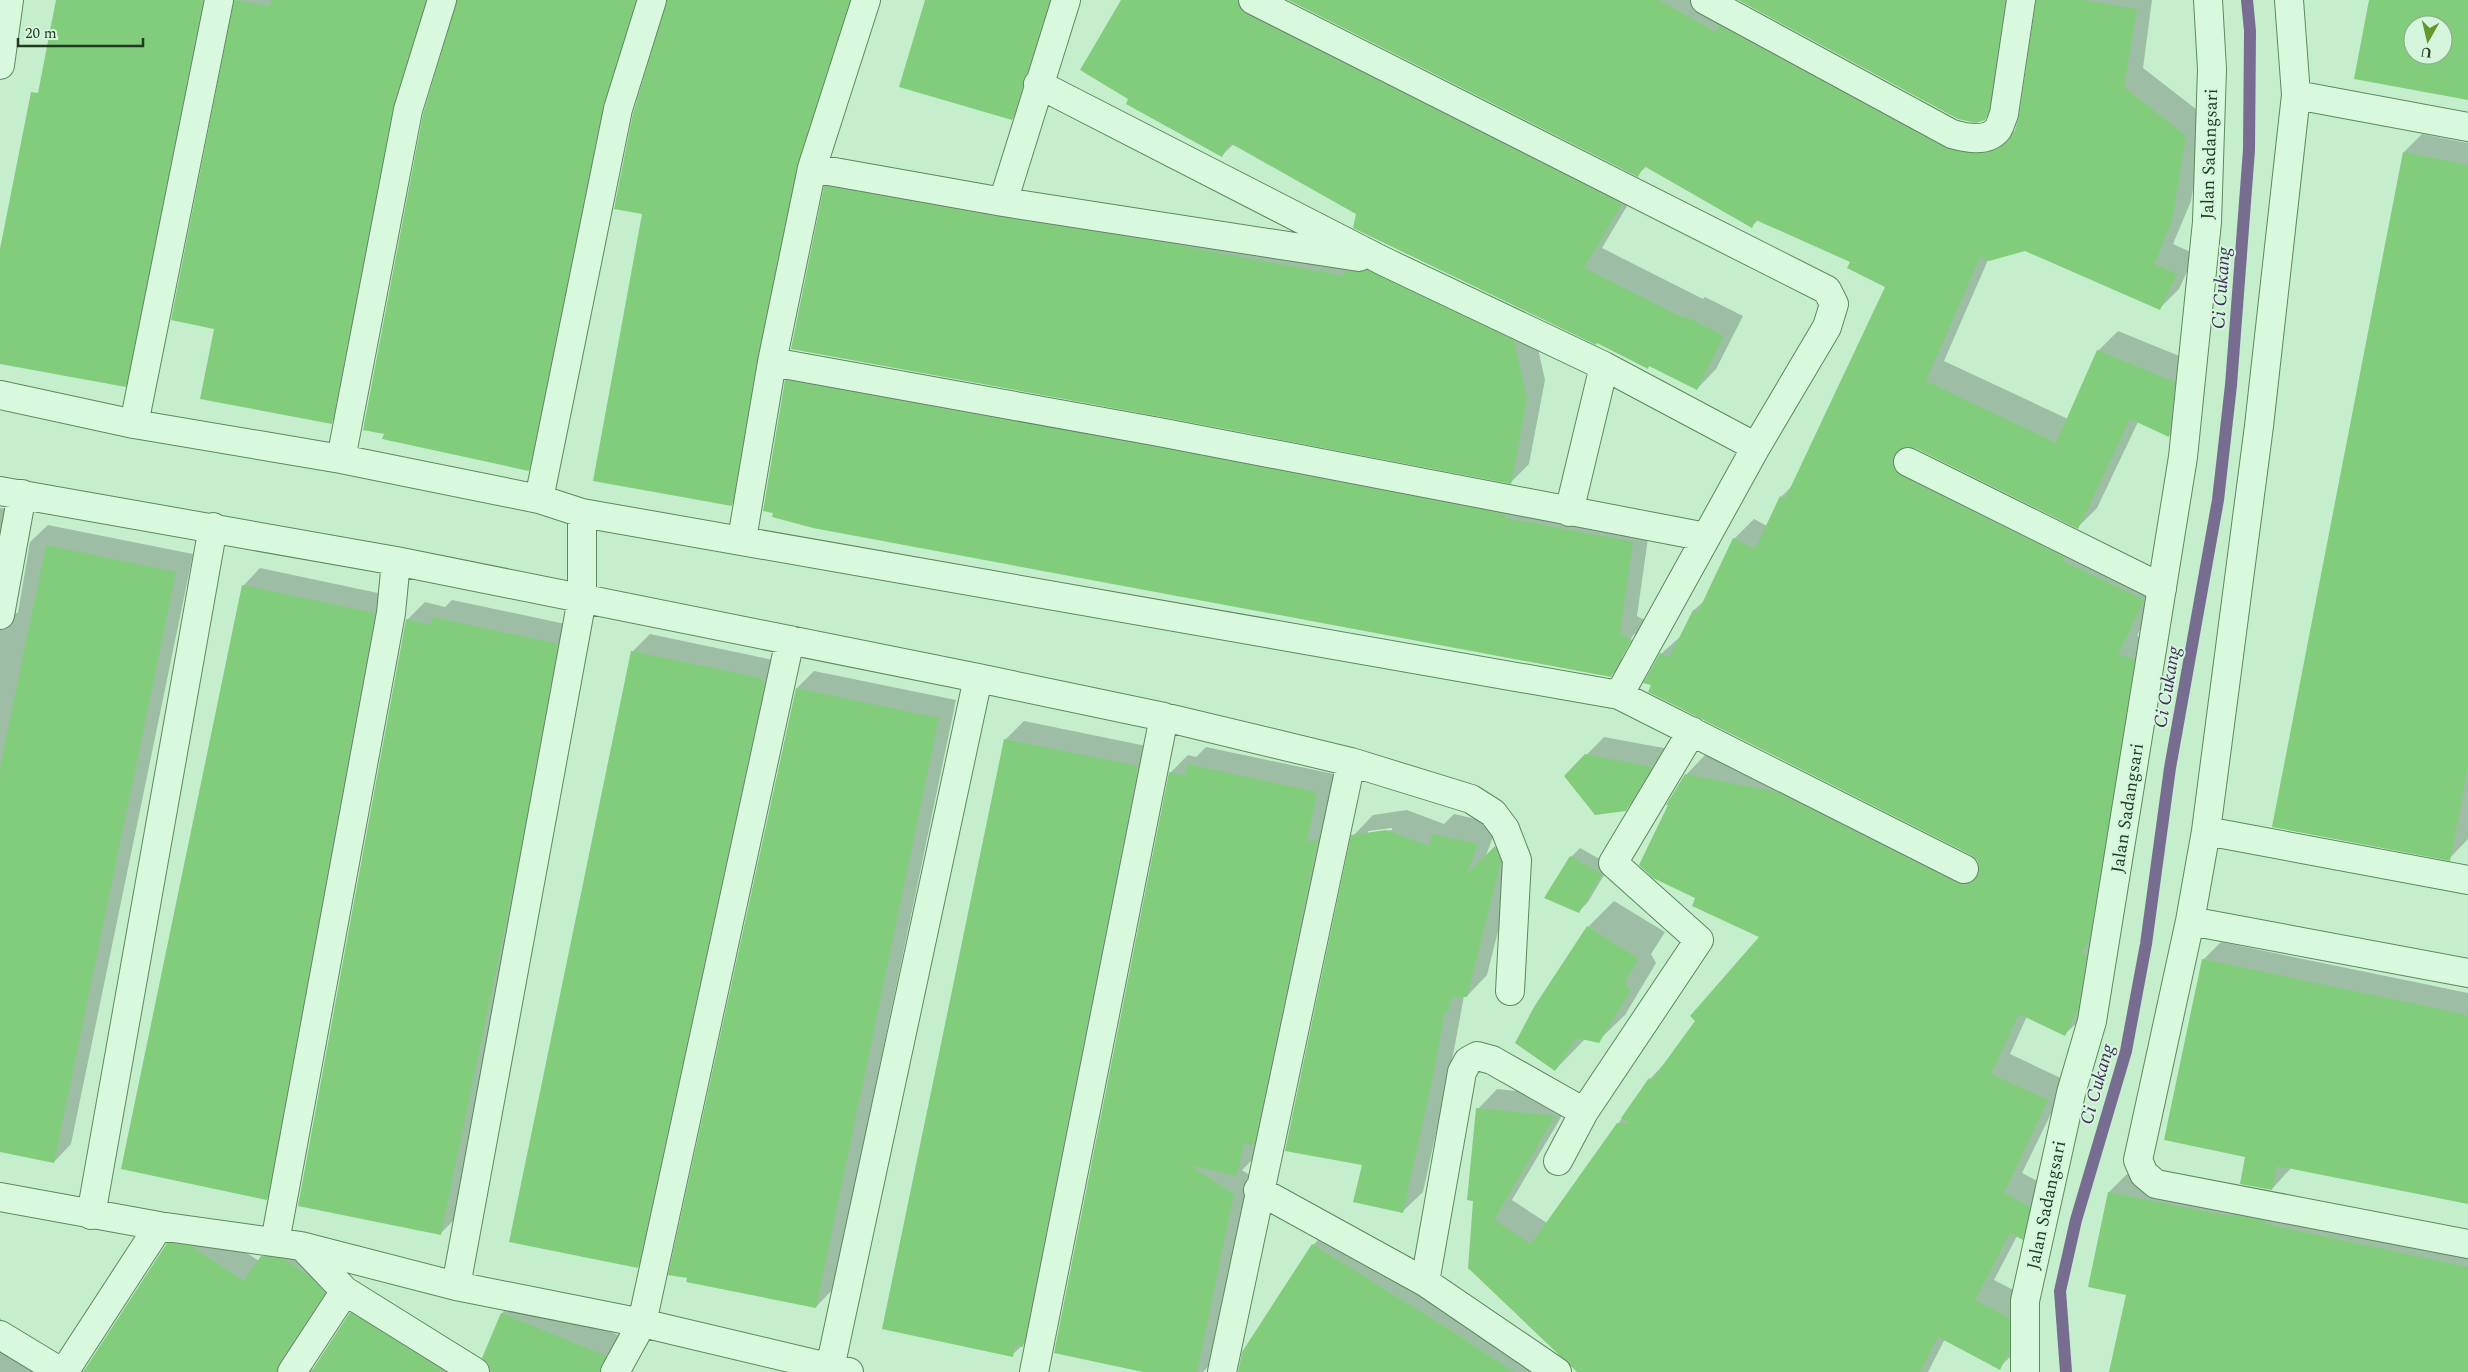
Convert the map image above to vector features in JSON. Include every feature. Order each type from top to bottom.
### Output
[{"type":"street","points":[[0,60],[9,0]]},
{"type":"street","points":[[134,424],[219,0]]},
{"type":"street","points":[[341,459],[408,110],[442,0]]},
{"type":"street","points":[[539,499],[618,109],[652,0]]},
{"type":"street","points":[[742,539],[772,362],[812,168],[866,0]]},
{"type":"street","points":[[1003,202],[1038,84],[1066,0]]},
{"type":"street","points":[[1252,0],[1827,290],[1834,304],[1827,327],[1756,447],[1619,695]]},
{"type":"street","points":[[1705,0],[1952,134],[1964,137],[1986,138],[1998,130],[2004,114],[2021,0]]},
{"type":"street","name":"Jalan Sadangsari","points":[[2025,1372],[2025,1301],[2071,1093],[2092,1021],[2183,457],[2207,222],[2212,68],[2208,0]]},
{"type":"street","points":[[2289,0],[2296,95],[2259,426],[2206,831],[2190,921],[2138,1160],[2144,1174],[2156,1184],[2468,1244]]},
{"type":"street","points":[[1038,84],[1383,261],[1604,366],[1756,447]]},
{"type":"street","points":[[2296,95],[2468,127]]},
{"type":"street","points":[[812,168],[1003,202],[1383,261]]},
{"type":"street","points":[[772,362],[1159,432],[1706,537]]},
{"type":"street","points":[[1569,512],[1604,366]]},
{"type":"street","points":[[0,395],[134,424],[341,459],[539,499],[582,513],[742,539],[1619,695],[1964,869]]},
{"type":"street","points":[[1908,462],[2162,588]]},
{"type":"street","points":[[0,615],[11,492],[213,527],[790,640],[1164,717],[1351,762],[1471,799],[1493,813],[1505,829],[1518,860],[1510,991]]},
{"type":"street","points":[[456,1286],[582,600],[582,513]]},
{"type":"street","points":[[90,1215],[213,527]]},
{"type":"street","points":[[275,1242],[391,613],[396,562]]},
{"type":"street","points":[[615,1372],[642,1324],[790,640]]},
{"type":"street","points":[[0,1197],[90,1215],[302,1246],[456,1286],[642,1324],[839,1370],[978,678]]},
{"type":"street","points":[[1034,1372],[1164,717]]},
{"type":"street","points":[[1558,1161],[1584,1112],[1699,940],[1613,863],[1692,731]]},
{"type":"street","points":[[1222,1372],[1258,1190],[1351,762]]},
{"type":"street","points":[[2206,831],[2468,880]]},
{"type":"street","points":[[2190,921],[2468,973]]},
{"type":"street","points":[[1425,1282],[1462,1072],[1468,1061],[1477,1056],[1492,1060],[1584,1112]]},
{"type":"street","points":[[1258,1190],[1425,1282],[1557,1372]]},
{"type":"street","points":[[0,1335],[63,1372],[159,1226]]},
{"type":"street","points":[[302,1246],[345,1291],[475,1372]]},
{"type":"street","points":[[292,1372],[345,1291]]},
{"type":"building","points":[[56,0],[203,0],[126,387],[0,364],[0,249],[31,92],[38,93]]},
{"type":"building","points":[[234,0],[270,6],[271,0],[426,0],[393,107],[332,424],[200,399],[214,329],[171,320]]},
{"type":"building","points":[[457,0],[636,0],[603,106],[529,471],[382,439],[384,434],[363,430],[423,114]]},
{"type":"building","points":[[667,0],[850,0],[797,165],[757,359],[732,506],[593,481],[642,214],[614,209],[633,113]]},
{"type":"building","points":[[925,0],[1050,0],[1012,120],[899,87]]},
{"type":"building","points":[[1121,0],[1238,0],[1240,8],[1246,14],[1622,204],[1584,268],[1683,318],[1684,316],[1724,336],[1697,390],[1649,366],[1648,369],[1597,343],[1596,345],[1353,228],[1356,214],[1230,143],[1222,157],[1126,104],[1128,99],[1080,70]]},
{"type":"building","points":[[1288,0],[1659,0],[1716,32],[1720,26],[1945,148],[1975,154],[1986,153],[2001,147],[2009,140],[2015,130],[2019,116],[2036,0],[2081,0],[2137,9],[2124,87],[2186,136],[2172,221],[2154,264],[2177,274],[2160,310],[2025,251],[1989,261],[1980,257],[1926,381],[2056,443],[2097,350],[2175,382],[2169,437],[2130,419],[2078,529],[1915,448],[1908,446],[1900,449],[1894,455],[1892,462],[1895,470],[1901,476],[2064,557],[2063,561],[2144,600],[2118,655],[2135,659],[2090,938],[2082,953],[2087,956],[2078,1010],[2065,1036],[2019,1014],[1991,1074],[2048,1100],[2004,1193],[2030,1207],[2023,1240],[2010,1233],[1975,1300],[2009,1318],[2009,1351],[2000,1370],[1938,1337],[1920,1372],[1577,1372],[1468,1268],[1473,1201],[1467,1200],[1476,1108],[1555,1116],[1494,1220],[1531,1244],[1617,1123],[1630,1124],[1621,1118],[1649,1078],[1652,1080],[1695,1021],[1690,1016],[1759,937],[1692,906],[1695,898],[1653,878],[1639,865],[1668,805],[1666,805],[1685,774],[1776,792],[1957,883],[1965,885],[1973,882],[1978,876],[1980,868],[1977,860],[1971,855],[1648,692],[1651,685],[1643,683],[1660,653],[1669,658],[1693,610],[1698,612],[1733,538],[1755,549],[1780,496],[1785,499],[1885,287],[1847,268],[1850,262],[1756,220],[1752,228],[1644,166],[1638,177]]},
{"type":"building","points":[[1738,0],[2005,0],[1989,110],[1985,120],[1976,123],[1958,119]]},
{"type":"building","points":[[2369,0],[2468,0],[2468,100],[2354,79]]},
{"type":"building","points":[[2403,152],[2468,165],[2468,767],[2450,861],[2272,827]]},
{"type":"building","points":[[824,186],[1000,217],[1160,242],[1344,276],[1345,271],[1357,272],[1367,270],[1514,340],[1527,399],[1511,484],[1162,417],[791,349]]},
{"type":"building","points":[[785,380],[1156,447],[1505,514],[1505,518],[1633,542],[1620,634],[1632,640],[1611,677],[813,528],[772,517],[773,513],[763,511]]},
{"type":"building","points":[[46,545],[176,572],[54,1163],[0,1152],[0,768]]},
{"type":"building","points":[[242,585],[375,613],[267,1200],[121,1169]]},
{"type":"building","points":[[433,617],[558,644],[517,869],[441,1235],[298,1206],[406,619],[431,625]]},
{"type":"building","points":[[631,651],[761,678],[761,680],[765,681],[638,1268],[509,1242]]},
{"type":"building","points":[[796,688],[939,718],[816,1308],[686,1282],[687,1278],[668,1275]]},
{"type":"building","points":[[1004,739],[1138,766],[1023,1347],[1015,1345],[1013,1357],[882,1329]]},
{"type":"building","points":[[1585,754],[1652,767],[1626,811],[1595,815],[1564,776]]},
{"type":"building","points":[[1187,764],[1317,792],[1307,842],[1318,840],[1254,1145],[1244,1144],[1237,1176],[1189,1165],[1234,1194],[1197,1372],[1143,1372],[1054,1353],[1169,772],[1185,776]]},
{"type":"building","points":[[1386,830],[1429,846],[1432,834],[1478,844],[1467,874],[1495,846],[1501,861],[1467,997],[1451,997],[1448,1012],[1445,1011],[1403,1213],[1353,1202],[1362,1165],[1285,1151],[1351,835]]},
{"type":"building","points":[[1570,856],[1602,874],[1579,913],[1544,898]]},
{"type":"building","points":[[1587,926],[1639,959],[1625,981],[1630,991],[1599,1043],[1577,1038],[1555,1071],[1515,1043],[1534,1007]]},
{"type":"building","points":[[2202,959],[2468,1015],[2468,1204],[2277,1166],[2272,1190],[2240,1184],[2245,1157],[2164,1140]]},
{"type":"building","points":[[2108,1192],[2233,1217],[2234,1215],[2266,1221],[2265,1224],[2468,1267],[2468,1372],[2109,1372],[2126,1295],[2088,1287]]},
{"type":"building","points":[[167,1243],[191,1246],[244,1281],[261,1256],[284,1259],[309,1276],[325,1293],[279,1363],[277,1372],[83,1372]]},
{"type":"building","points":[[1312,1244],[1514,1372],[1238,1372],[1242,1352]]},
{"type":"building","points":[[350,1312],[445,1372],[311,1372]]},
{"type":"building","points":[[501,1313],[606,1356],[599,1372],[491,1372],[488,1364],[482,1358]]},
{"type":"waterway","name":"Ci Cukang","points":[[2066,1372],[2060,1291],[2076,1220],[2126,1051],[2146,944],[2170,768],[2218,500],[2231,385],[2249,150],[2250,31],[2247,0]]}]
